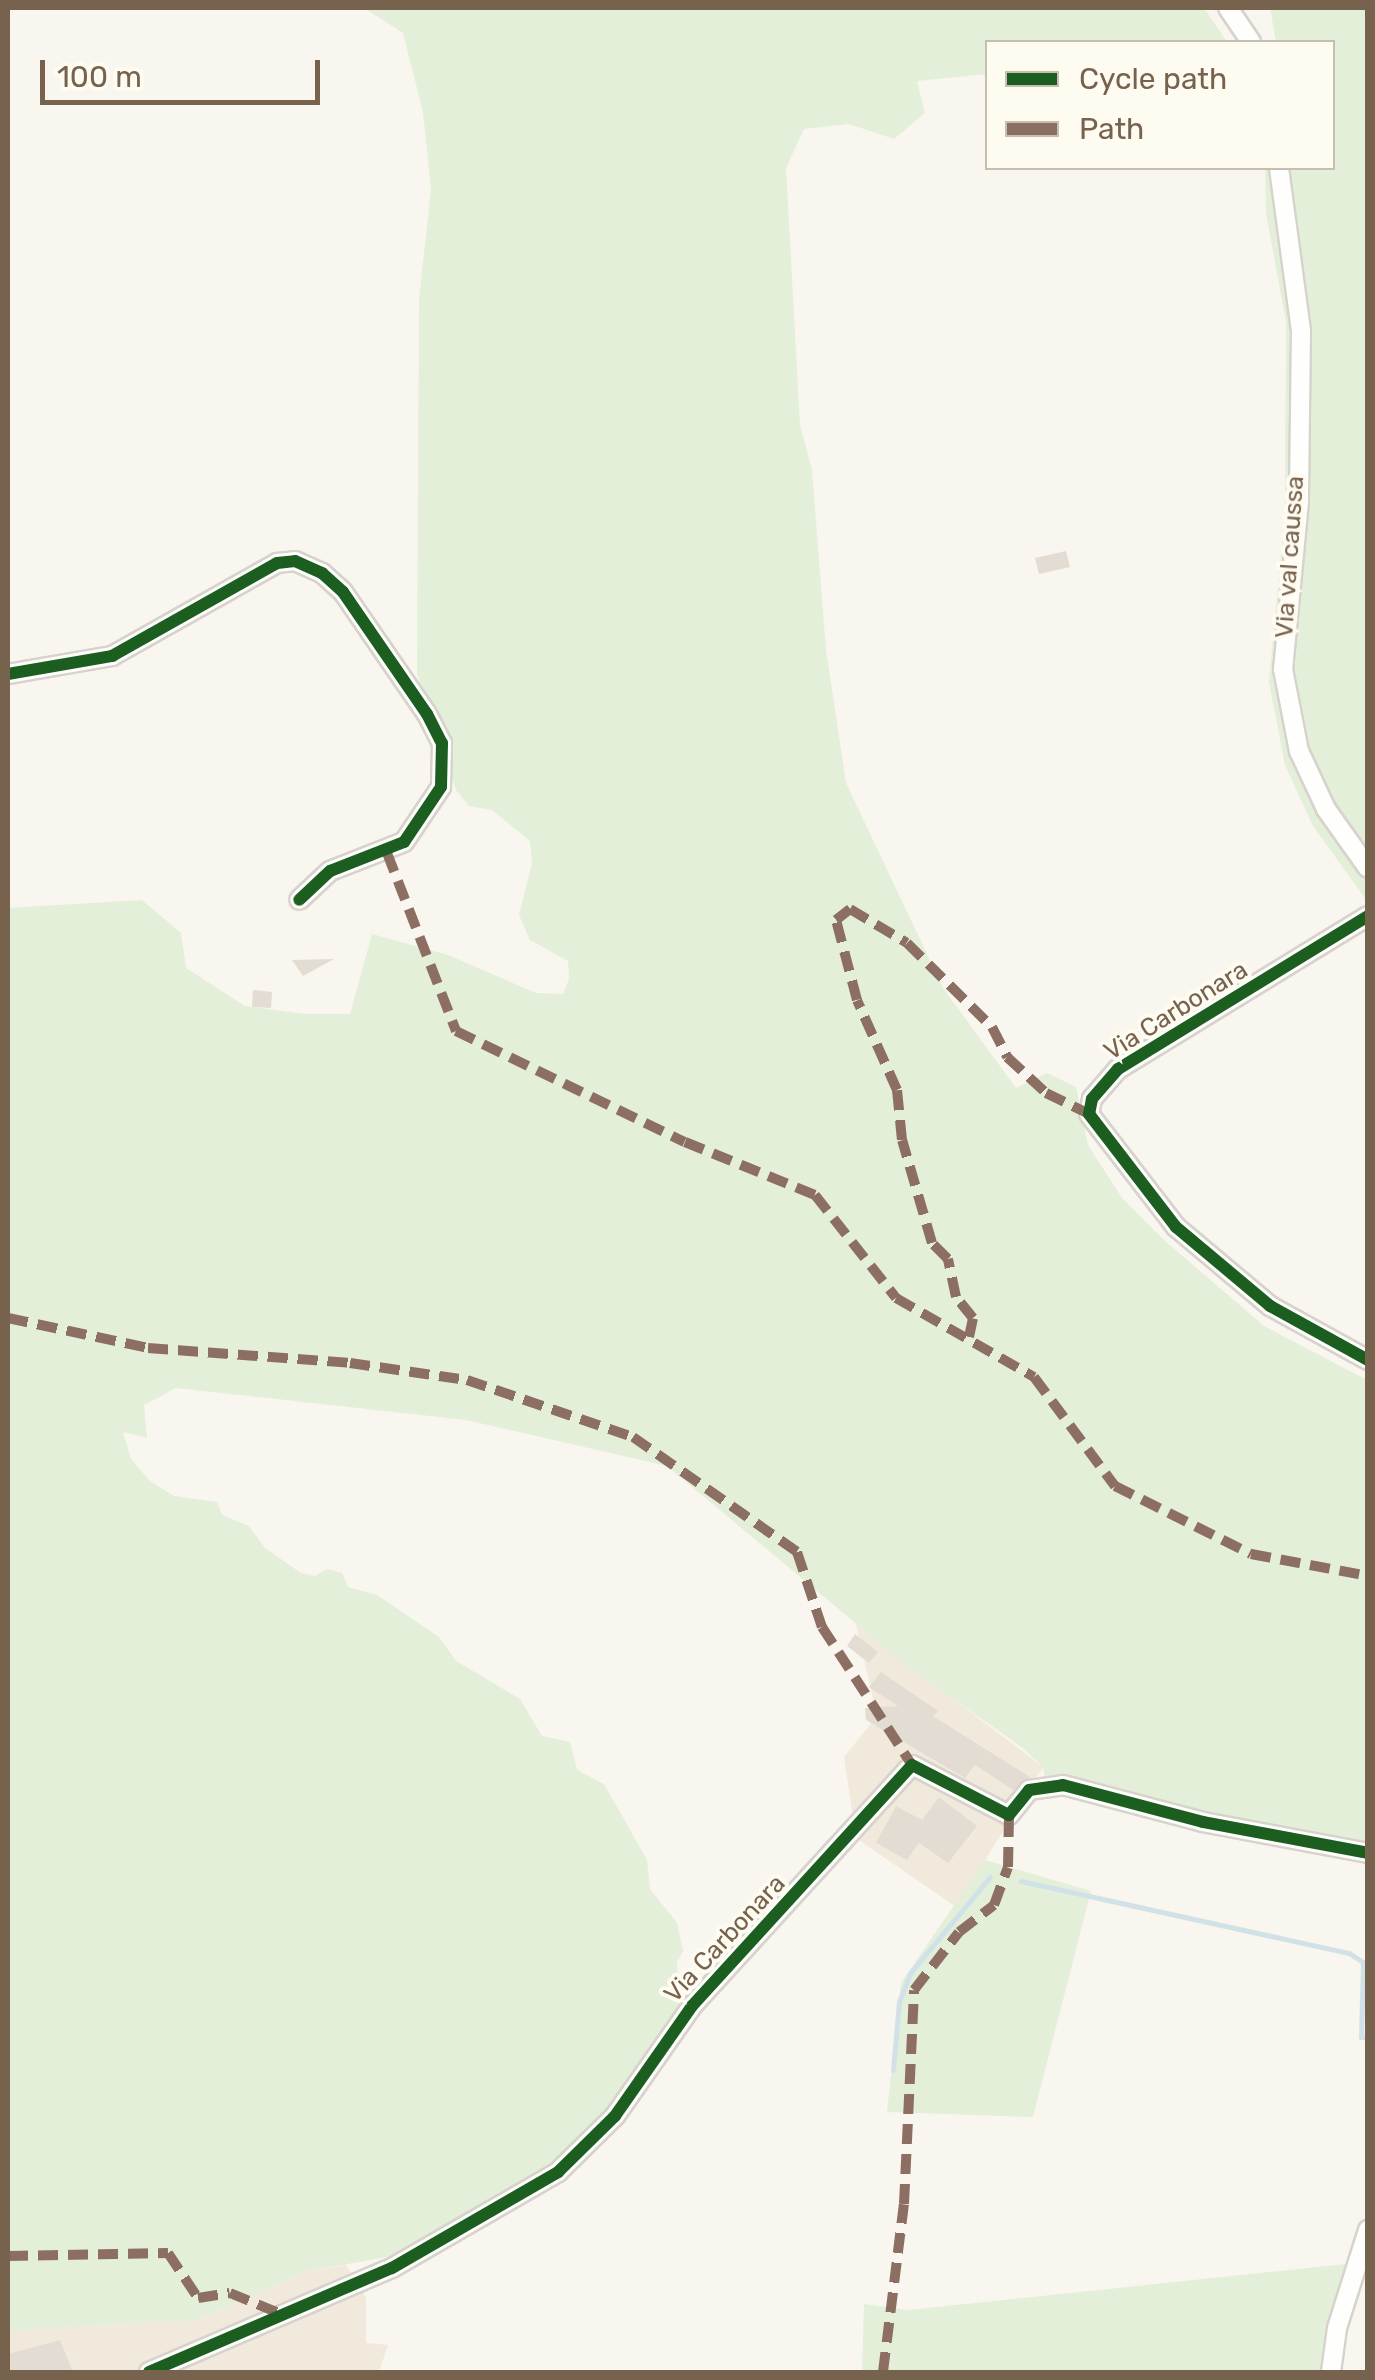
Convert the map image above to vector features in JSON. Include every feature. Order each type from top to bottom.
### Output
[{"type":"street","points":[[1228,8],[1250,40]]},
{"type":"street","name":"Via val caussa","points":[[1279,170],[1301,331],[1299,501],[1283,669],[1306,768],[1336,828],[1368,868]]},
{"type":"street","points":[[8,674],[112,656],[277,563],[295,561],[322,573],[343,592],[427,714],[442,744],[441,787],[404,842],[330,871],[298,900]]},
{"type":"street","name":"Via Carbonara","points":[[1368,916],[1118,1069],[1092,1099],[1088,1114],[1176,1227],[1270,1306],[1368,1360]]},
{"type":"street","name":"Via Carbonara","points":[[149,2372],[392,2268],[558,2172],[615,2116],[692,2006],[912,1766],[1009,1816],[1029,1790],[1064,1785],[1203,1822],[1368,1854]]},
{"type":"street","points":[[1331,2372],[1337,2328],[1368,2230]]},
{"type":"shaded area","points":[[856,1624],[1043,1767],[956,1907],[856,1838],[844,1757],[877,1716]]},
{"type":"shaded area","points":[[346,2265],[366,2298],[366,2343],[388,2345],[379,2372],[8,2372],[8,2331],[198,2320],[304,2272]]},
{"type":"green space","points":[[364,8],[1204,8],[1226,40],[985,40],[985,74],[917,81],[925,113],[894,139],[849,124],[804,129],[786,168],[800,425],[812,470],[826,650],[846,783],[943,988],[1016,1088],[1047,1073],[1076,1087],[1088,1145],[1122,1198],[1164,1240],[1264,1326],[1367,1380],[1367,1857],[1046,1785],[1043,1767],[1024,1749],[902,1662],[667,1466],[466,1420],[176,1388],[144,1405],[147,1438],[123,1432],[131,1459],[150,1481],[174,1496],[217,1502],[222,1515],[249,1526],[265,1548],[301,1573],[315,1576],[327,1569],[342,1573],[348,1587],[377,1595],[439,1637],[456,1661],[520,1699],[542,1736],[570,1742],[577,1770],[604,1784],[647,1860],[650,1889],[677,1923],[683,1951],[677,1962],[679,2009],[651,2073],[587,2136],[430,2249],[304,2272],[198,2320],[8,2331],[8,908],[142,900],[181,933],[186,968],[245,1006],[305,1014],[350,1014],[372,934],[448,955],[536,993],[563,994],[569,979],[568,961],[530,940],[519,915],[532,863],[530,841],[492,810],[469,806],[456,790],[417,673],[419,299],[431,190],[423,112],[403,33]]},
{"type":"green space","points":[[1270,8],[1367,8],[1367,901],[1313,826],[1285,765],[1269,682],[1285,513],[1286,322],[1266,213],[1265,170],[1335,170],[1335,40],[1276,40]]},
{"type":"green space","points":[[985,1860],[1091,1891],[1033,2117],[887,2112],[901,1983]]},
{"type":"green space","points":[[1356,2263],[1325,2372],[862,2372],[864,2304],[908,2310]]},
{"type":"building","points":[[1066,551],[1070,567],[1039,574],[1035,558]]},
{"type":"building","points":[[334,959],[303,976],[292,960]]},
{"type":"building","points":[[253,990],[272,992],[271,1008],[252,1007]]},
{"type":"building","points":[[855,1634],[878,1652],[869,1663],[847,1646]]},
{"type":"building","points":[[881,1672],[938,1711],[933,1716],[1030,1777],[1013,1790],[975,1765],[965,1778],[866,1720],[865,1708],[898,1706],[869,1687]]},
{"type":"building","points":[[939,1797],[977,1826],[948,1863],[919,1843],[907,1860],[876,1843],[896,1806],[922,1820]]},
{"type":"building","points":[[60,2340],[73,2372],[8,2372],[8,2354]]},
{"type":"waterway","points":[[893,2070],[899,2002],[910,1973],[990,1877]]},
{"type":"waterway","points":[[1021,1881],[1349,1953],[1363,1962],[1361,2037],[1368,2037]]},
{"type":"marked path","points":[[387,853],[456,1031],[685,1142],[815,1195],[896,1298],[1034,1377],[1115,1486],[1251,1554],[1368,1576]]},
{"type":"marked path","points":[[969,1337],[973,1318],[956,1297],[948,1259],[932,1243],[902,1140],[897,1090],[857,1000],[836,920],[850,909],[907,943],[992,1027],[1007,1057],[1046,1093],[1089,1114]]},
{"type":"marked path","points":[[8,1318],[148,1348],[350,1363],[467,1380],[633,1437],[797,1552],[822,1627],[912,1765]]},
{"type":"marked path","points":[[883,2372],[904,2204],[914,1990],[959,1932],[994,1905],[1008,1867],[1009,1815]]},
{"type":"marked path","points":[[8,2256],[168,2253],[198,2298],[230,2293],[281,2314]]},
{"type":"cycle path","points":[[8,674],[112,656],[277,563],[295,561],[322,573],[343,592],[427,714],[442,743],[441,787],[404,842],[330,871],[299,900]]},
{"type":"cycle path","points":[[1368,916],[1118,1069],[1092,1099],[1089,1114],[1176,1227],[1270,1306],[1368,1360]]},
{"type":"cycle path","points":[[149,2372],[392,2268],[558,2172],[615,2116],[692,2006],[912,1765],[1009,1815],[1029,1790],[1063,1785],[1203,1822],[1368,1853]]}]
